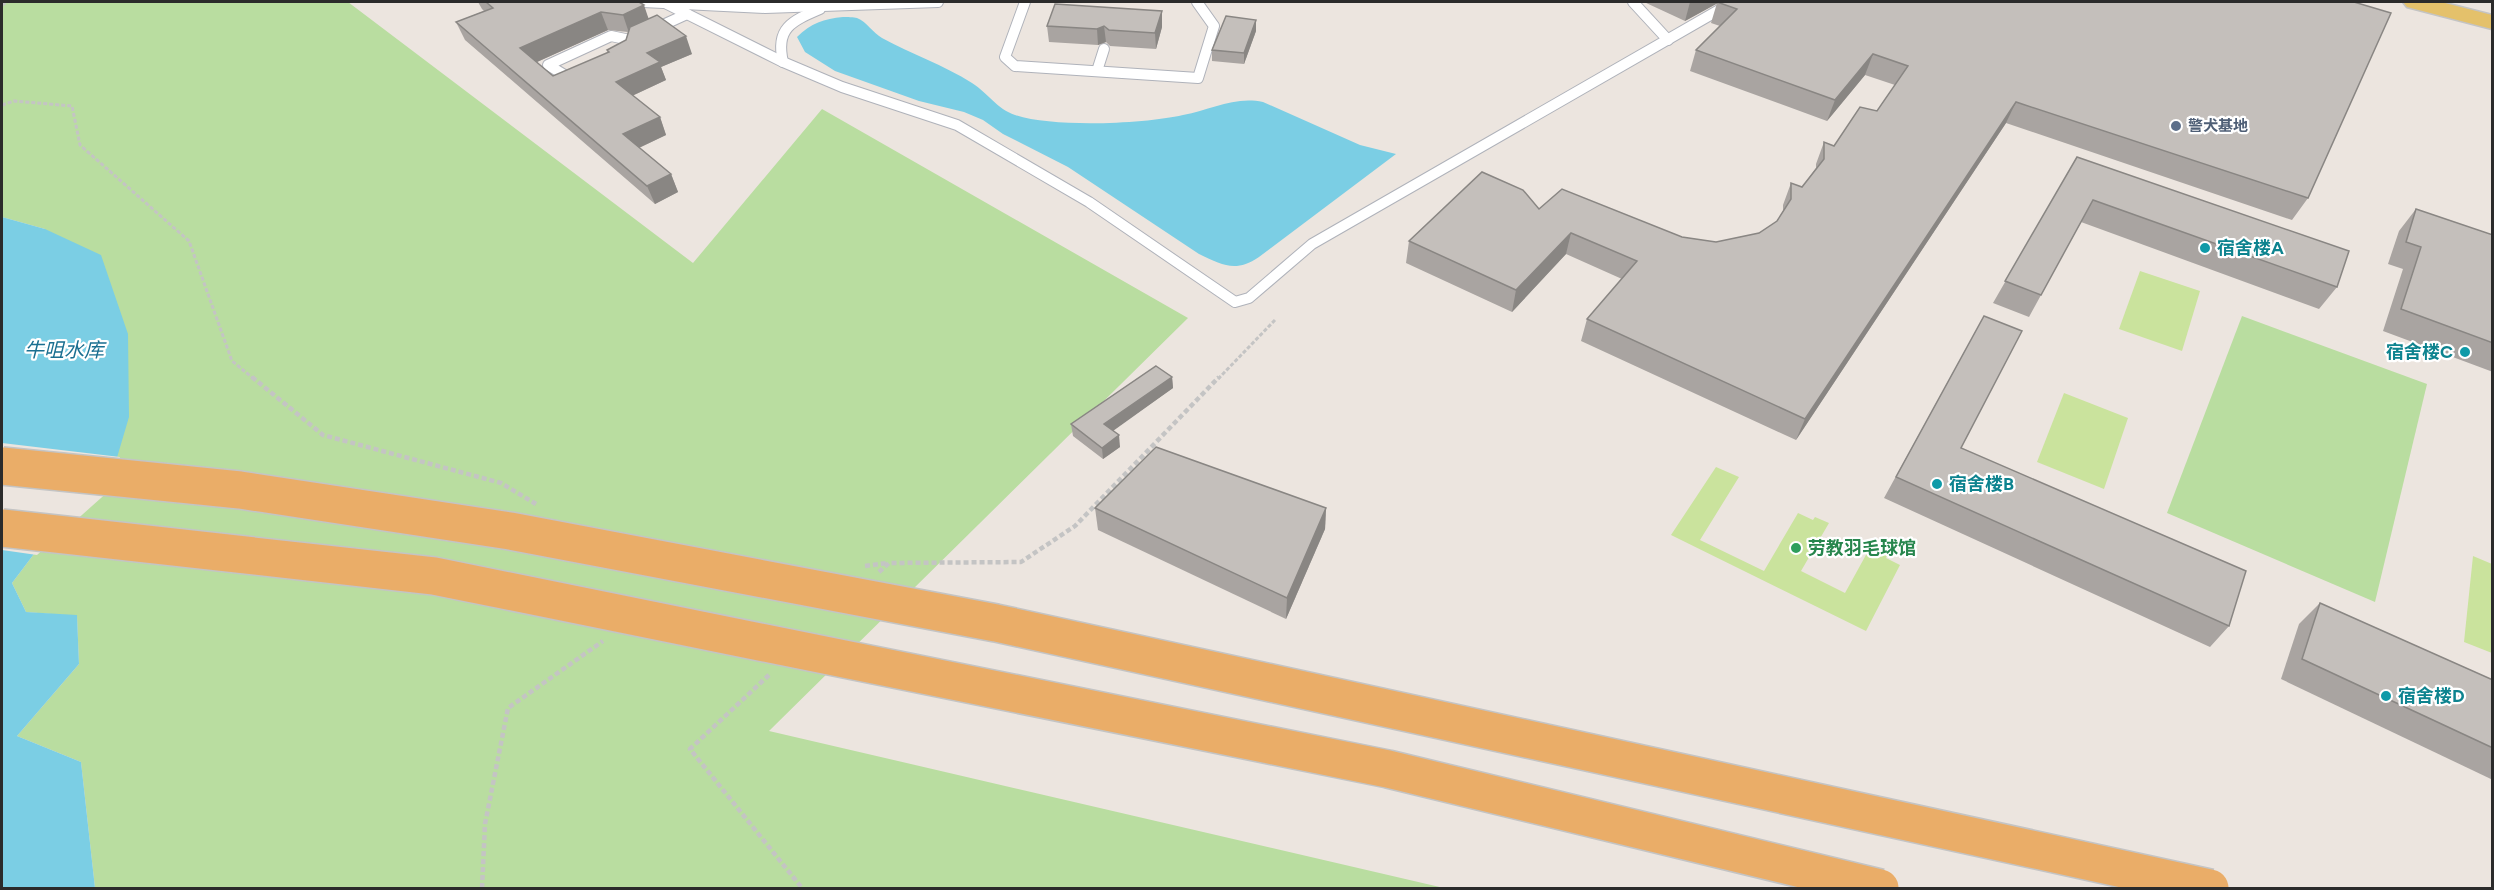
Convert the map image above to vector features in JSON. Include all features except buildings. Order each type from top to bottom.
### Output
[{"type":"highway","points":[[2,466],[240,490],[510,531],[973,619],[1534,739],[2210,888]]},
{"type":"highway","points":[[2,528],[434,576],[1388,769],[1880,888]]},
{"type":"main road","points":[[2415,2],[2493,22]]},
{"type":"main road","points":[[2432,2],[2493,12]]},
{"type":"lane","points":[[644,2],[765,8],[938,2]]},
{"type":"lane","points":[[1025,2],[1005,57],[1015,66],[1198,78],[1215,26],[1197,2]]},
{"type":"lane","points":[[1633,2],[1668,39]]},
{"type":"lane","points":[[667,4],[783,62],[842,87],[965,130],[1089,202],[1235,302],[1249,298],[1312,244],[1733,2]]},
{"type":"lane","points":[[783,62],[779,48],[780,38],[787,26],[799,18],[829,6]]},
{"type":"lane","points":[[579,76],[569,80],[548,65],[611,36],[630,44],[687,14]]},
{"type":"lane","points":[[1096,71],[1104,49]]},
{"type":"path","points":[[2,5],[8,2]]},
{"type":"path","points":[[2,105],[14,102],[72,106],[80,145],[189,241],[232,361],[323,435],[501,483],[540,506]]},
{"type":"path","points":[[482,888],[485,824],[508,708],[611,635]]},
{"type":"green space","points":[[2,2],[348,2],[693,263],[822,109],[1188,318],[769,731],[1444,888],[95,888],[81,762],[17,736],[79,664],[77,616],[26,612],[12,583],[40,546],[45,229],[2,217]]},
{"type":"green space","points":[[2140,271],[2200,291],[2182,351],[2119,329]]},
{"type":"green space","points":[[2242,316],[2427,384],[2375,602],[2167,513]]},
{"type":"green space","points":[[2064,393],[2128,418],[2104,489],[2037,462]]},
{"type":"green space","name":"劳教羽毛球馆","points":[[1716,467],[1739,477],[1700,540],[1764,571],[1798,513],[1813,520],[1815,517],[1829,523],[1801,571],[1845,593],[1872,544],[1889,552],[1886,558],[1900,565],[1866,631],[1671,535]]},
{"type":"green space","points":[[2473,556],[2492,564],[2492,653],[2464,642]]},
{"type":"water","points":[[843,17],[861,20],[882,38],[972,83],[998,105],[1015,115],[1052,122],[1146,121],[1183,115],[1232,102],[1263,102],[1360,145],[1396,154],[1259,257],[1243,265],[1229,266],[1199,254],[1068,167],[1003,134],[983,120],[964,112],[919,101],[835,71],[805,52],[797,37],[818,22]]},
{"type":"water","name":"牛咀水库","points":[[2,217],[45,229],[101,255],[128,334],[129,417],[108,488],[40,546],[12,583],[26,612],[77,615],[79,664],[17,736],[81,762],[95,888],[2,888]]},
{"type":"pier","points":[[2,443],[120,457],[110,490],[37,555],[2,550]]},
{"type":"place","name":"警犬基地","points":[[2176,126]]},
{"type":"place","name":"宿舍楼A","points":[[2205,248]]},
{"type":"place","name":"宿舍楼C","points":[[2465,352]]},
{"type":"place","name":"宿舍楼B","points":[[1937,484]]},
{"type":"place","name":"劳教羽毛球馆","points":[[1796,548]]},
{"type":"place","name":"宿舍楼D","points":[[2386,696]]}]
